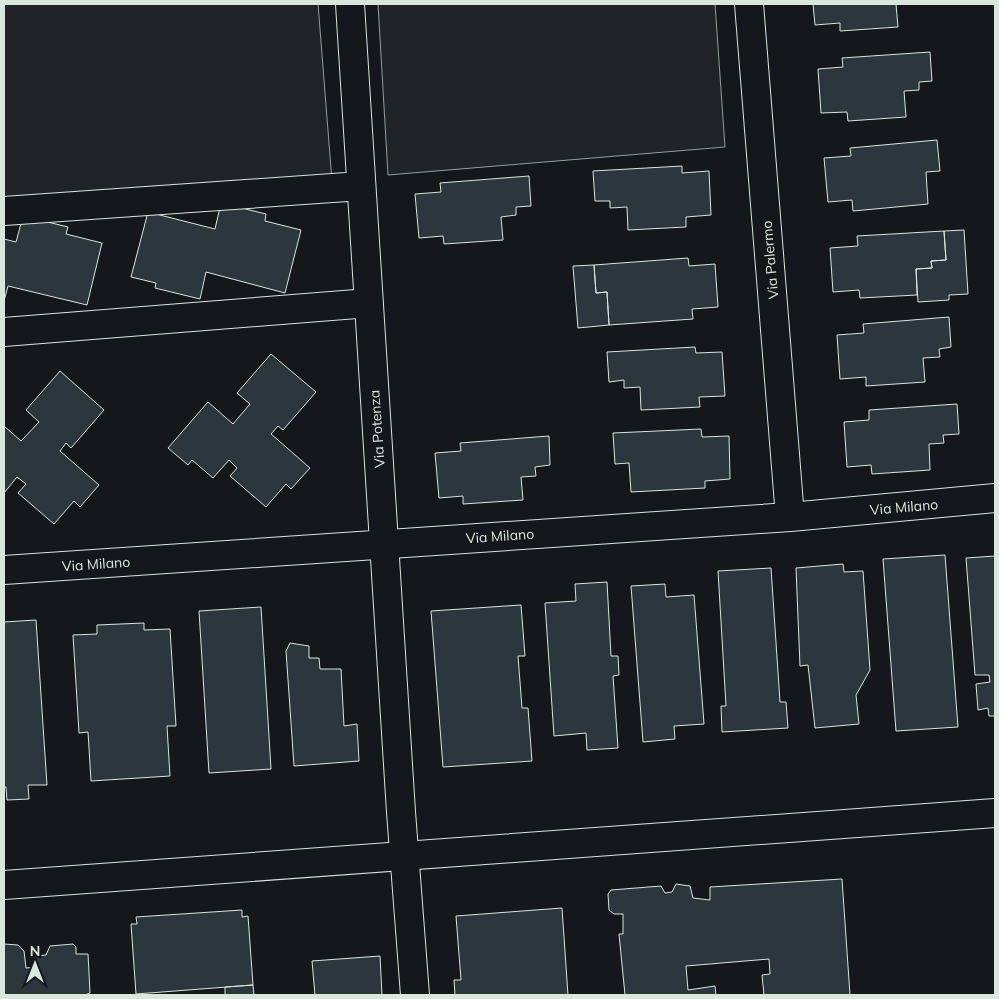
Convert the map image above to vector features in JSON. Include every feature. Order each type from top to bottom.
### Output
[{"type":"street","name":"Via Potenza","points":[[350,4],[404,855],[415,995]]},
{"type":"street","name":"Via Palermo","points":[[749,4],[790,517]]},
{"type":"street","points":[[4,211],[361,186]]},
{"type":"street","points":[[4,332],[369,303]]},
{"type":"street","name":"Via Milano","points":[[4,570],[790,517],[995,498]]},
{"type":"street","points":[[4,885],[995,813]]},
{"type":"shaded area","points":[[4,4],[318,4],[332,181],[4,204]]},
{"type":"shaded area","points":[[378,4],[715,4],[725,147],[388,175]]},
{"type":"building","points":[[813,4],[896,4],[898,27],[840,31],[840,23],[815,25]]},
{"type":"building","points":[[930,52],[932,81],[919,82],[919,90],[904,91],[906,117],[848,121],[847,112],[821,113],[818,69],[843,67],[842,58]]},
{"type":"building","points":[[937,140],[940,171],[926,172],[928,204],[853,211],[852,200],[828,202],[824,158],[851,156],[850,148]]},
{"type":"building","points":[[682,166],[682,173],[709,171],[711,215],[686,217],[686,227],[628,230],[627,207],[610,208],[610,201],[595,201],[593,171]]},
{"type":"building","points":[[529,176],[531,206],[516,207],[516,215],[501,217],[503,240],[444,244],[443,236],[419,238],[415,194],[441,192],[440,183]]},
{"type":"building","points":[[221,203],[266,214],[265,221],[301,230],[285,293],[206,272],[200,299],[155,288],[156,283],[131,277],[148,212],[215,229]]},
{"type":"building","points":[[23,216],[68,227],[66,234],[102,243],[87,305],[8,286],[4,301],[4,239],[16,242]]},
{"type":"building","points":[[964,230],[968,294],[949,295],[949,300],[918,302],[916,269],[932,268],[931,261],[946,260],[944,231]]},
{"type":"building","points":[[944,231],[946,260],[931,261],[932,268],[916,269],[917,295],[860,298],[859,290],[833,292],[830,248],[858,246],[857,236]]},
{"type":"building","points":[[688,258],[689,266],[715,264],[718,307],[692,309],[693,319],[609,325],[607,292],[596,293],[594,265]]},
{"type":"building","points":[[594,265],[596,293],[607,292],[609,325],[578,328],[573,266]]},
{"type":"building","points":[[949,317],[951,347],[939,349],[940,357],[923,358],[925,382],[866,386],[866,377],[840,379],[837,335],[864,333],[863,324]]},
{"type":"building","points":[[695,347],[696,353],[722,352],[725,396],[699,397],[700,407],[641,410],[640,387],[624,388],[624,380],[609,382],[607,352]]},
{"type":"building","points":[[271,354],[316,392],[283,430],[278,426],[271,434],[310,468],[291,489],[286,484],[266,507],[230,476],[237,468],[229,460],[213,478],[192,460],[188,465],[168,448],[208,402],[233,424],[250,404],[237,393]]},
{"type":"building","points":[[60,371],[104,410],[71,448],[66,443],[60,451],[99,485],[80,507],[74,501],[54,524],[18,493],[26,484],[17,477],[4,493],[4,426],[21,441],[39,422],[26,410]]},
{"type":"building","points":[[957,404],[959,434],[943,435],[944,443],[929,444],[930,470],[872,474],[871,465],[847,467],[844,422],[869,420],[869,410]]},
{"type":"building","points":[[701,429],[702,437],[729,436],[730,479],[705,481],[705,488],[631,492],[629,463],[615,464],[613,433]]},
{"type":"building","points":[[549,436],[550,465],[535,467],[536,476],[521,477],[523,500],[463,504],[463,496],[439,498],[435,453],[461,451],[460,443]]},
{"type":"building","points":[[945,555],[958,727],[896,731],[883,559]]},
{"type":"building","points":[[995,556],[995,716],[989,716],[988,708],[978,710],[976,684],[990,682],[989,675],[975,675],[966,558]]},
{"type":"building","points":[[843,564],[844,572],[863,571],[870,670],[856,695],[859,724],[815,728],[808,665],[800,666],[796,568]]},
{"type":"building","points":[[771,568],[780,702],[786,702],[788,728],[722,732],[721,706],[726,706],[718,571]]},
{"type":"building","points":[[607,582],[611,656],[618,656],[619,675],[613,676],[618,748],[587,750],[586,733],[554,736],[545,603],[576,601],[575,584]]},
{"type":"building","points":[[665,584],[666,597],[694,595],[704,724],[674,726],[675,739],[643,742],[631,586]]},
{"type":"building","points":[[521,605],[525,656],[518,656],[522,708],[528,708],[532,761],[443,767],[431,611]]},
{"type":"building","points":[[261,607],[271,769],[209,773],[199,611]]},
{"type":"building","points":[[36,620],[47,785],[28,785],[29,799],[7,800],[6,787],[4,787],[4,622]]},
{"type":"building","points":[[144,623],[144,630],[170,629],[176,726],[167,726],[170,776],[91,781],[88,732],[79,733],[73,635],[97,634],[97,625]]},
{"type":"building","points":[[290,643],[309,646],[309,658],[319,658],[320,669],[341,669],[344,726],[357,724],[359,761],[294,766],[286,651]]},
{"type":"building","points":[[842,879],[850,995],[764,995],[762,975],[770,974],[769,959],[686,966],[688,990],[715,986],[716,995],[625,995],[619,934],[623,934],[623,914],[614,914],[609,910],[608,894],[611,890],[661,886],[665,893],[672,892],[676,884],[690,886],[693,898],[710,900],[710,887]]},
{"type":"building","points":[[562,908],[568,995],[455,995],[454,980],[461,980],[456,916]]},
{"type":"building","points":[[242,910],[242,917],[248,916],[253,985],[136,994],[131,924],[137,924],[136,917]]},
{"type":"building","points":[[4,944],[18,945],[24,951],[26,968],[37,967],[35,956],[46,955],[50,946],[73,944],[76,947],[76,954],[88,954],[90,993],[85,995],[4,995]]},
{"type":"building","points":[[380,956],[382,995],[315,995],[312,961]]},
{"type":"building","points":[[253,985],[254,995],[225,995],[225,987]]}]
